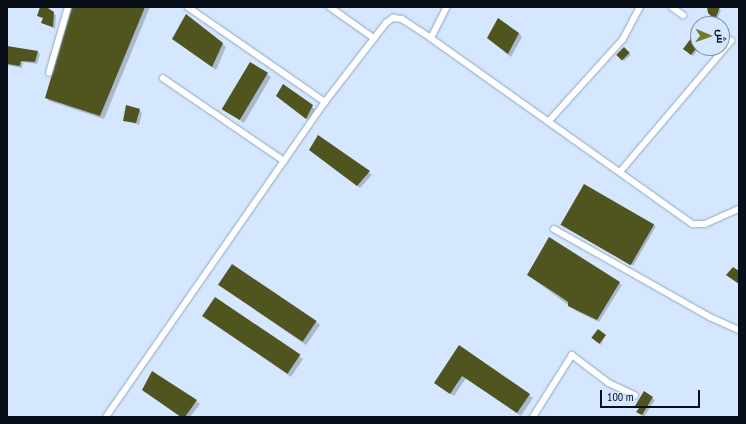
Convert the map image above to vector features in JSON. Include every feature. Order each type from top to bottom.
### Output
[{"type":"street","points":[[49,73],[68,7]]},
{"type":"street","points":[[188,7],[325,102]]},
{"type":"street","points":[[330,7],[374,38]]},
{"type":"street","points":[[431,38],[447,7]]},
{"type":"street","points":[[549,122],[622,39],[640,7]]},
{"type":"street","points":[[672,7],[683,15]]},
{"type":"street","points":[[106,417],[325,102],[386,22],[397,18],[431,38],[693,224],[705,224],[739,209]]},
{"type":"street","points":[[620,172],[731,41]]},
{"type":"street","points":[[163,78],[284,161]]},
{"type":"street","points":[[554,230],[710,317],[739,330]]},
{"type":"street","points":[[533,417],[572,355],[609,383],[635,395]]},
{"type":"building","points":[[40,7],[46,7],[54,12],[53,27],[41,23],[43,18],[37,16]]},
{"type":"building","points":[[72,7],[145,7],[100,116],[45,98]]},
{"type":"building","points":[[707,7],[720,7],[717,16],[711,16],[708,13]]},
{"type":"building","points":[[186,14],[223,43],[212,67],[172,39]]},
{"type":"building","points":[[498,18],[519,33],[508,54],[487,38]]},
{"type":"building","points":[[690,40],[690,54],[683,49]]},
{"type":"building","points":[[7,46],[38,51],[35,62],[21,61],[20,66],[7,64]]},
{"type":"building","points":[[624,47],[630,53],[622,60],[616,55]]},
{"type":"building","points":[[250,62],[268,73],[240,120],[222,109]]},
{"type":"building","points":[[283,84],[313,105],[306,119],[276,96]]},
{"type":"building","points":[[126,105],[140,109],[136,123],[123,121]]},
{"type":"building","points":[[318,135],[370,171],[357,186],[309,150]]},
{"type":"building","points":[[584,184],[654,224],[631,265],[560,225]]},
{"type":"building","points":[[549,237],[620,282],[597,320],[568,306],[568,302],[527,275]]},
{"type":"building","points":[[232,264],[317,321],[303,342],[218,285]]},
{"type":"building","points":[[733,267],[739,271],[739,284],[726,275]]},
{"type":"building","points":[[215,297],[300,355],[288,374],[202,316]]},
{"type":"building","points":[[598,329],[606,335],[599,344],[591,338]]},
{"type":"building","points":[[459,345],[530,394],[517,413],[462,376],[450,394],[434,383]]},
{"type":"building","points":[[152,371],[197,400],[185,417],[181,417],[142,390]]},
{"type":"building","points":[[644,391],[653,397],[642,415],[636,412],[639,408],[635,406]]}]
